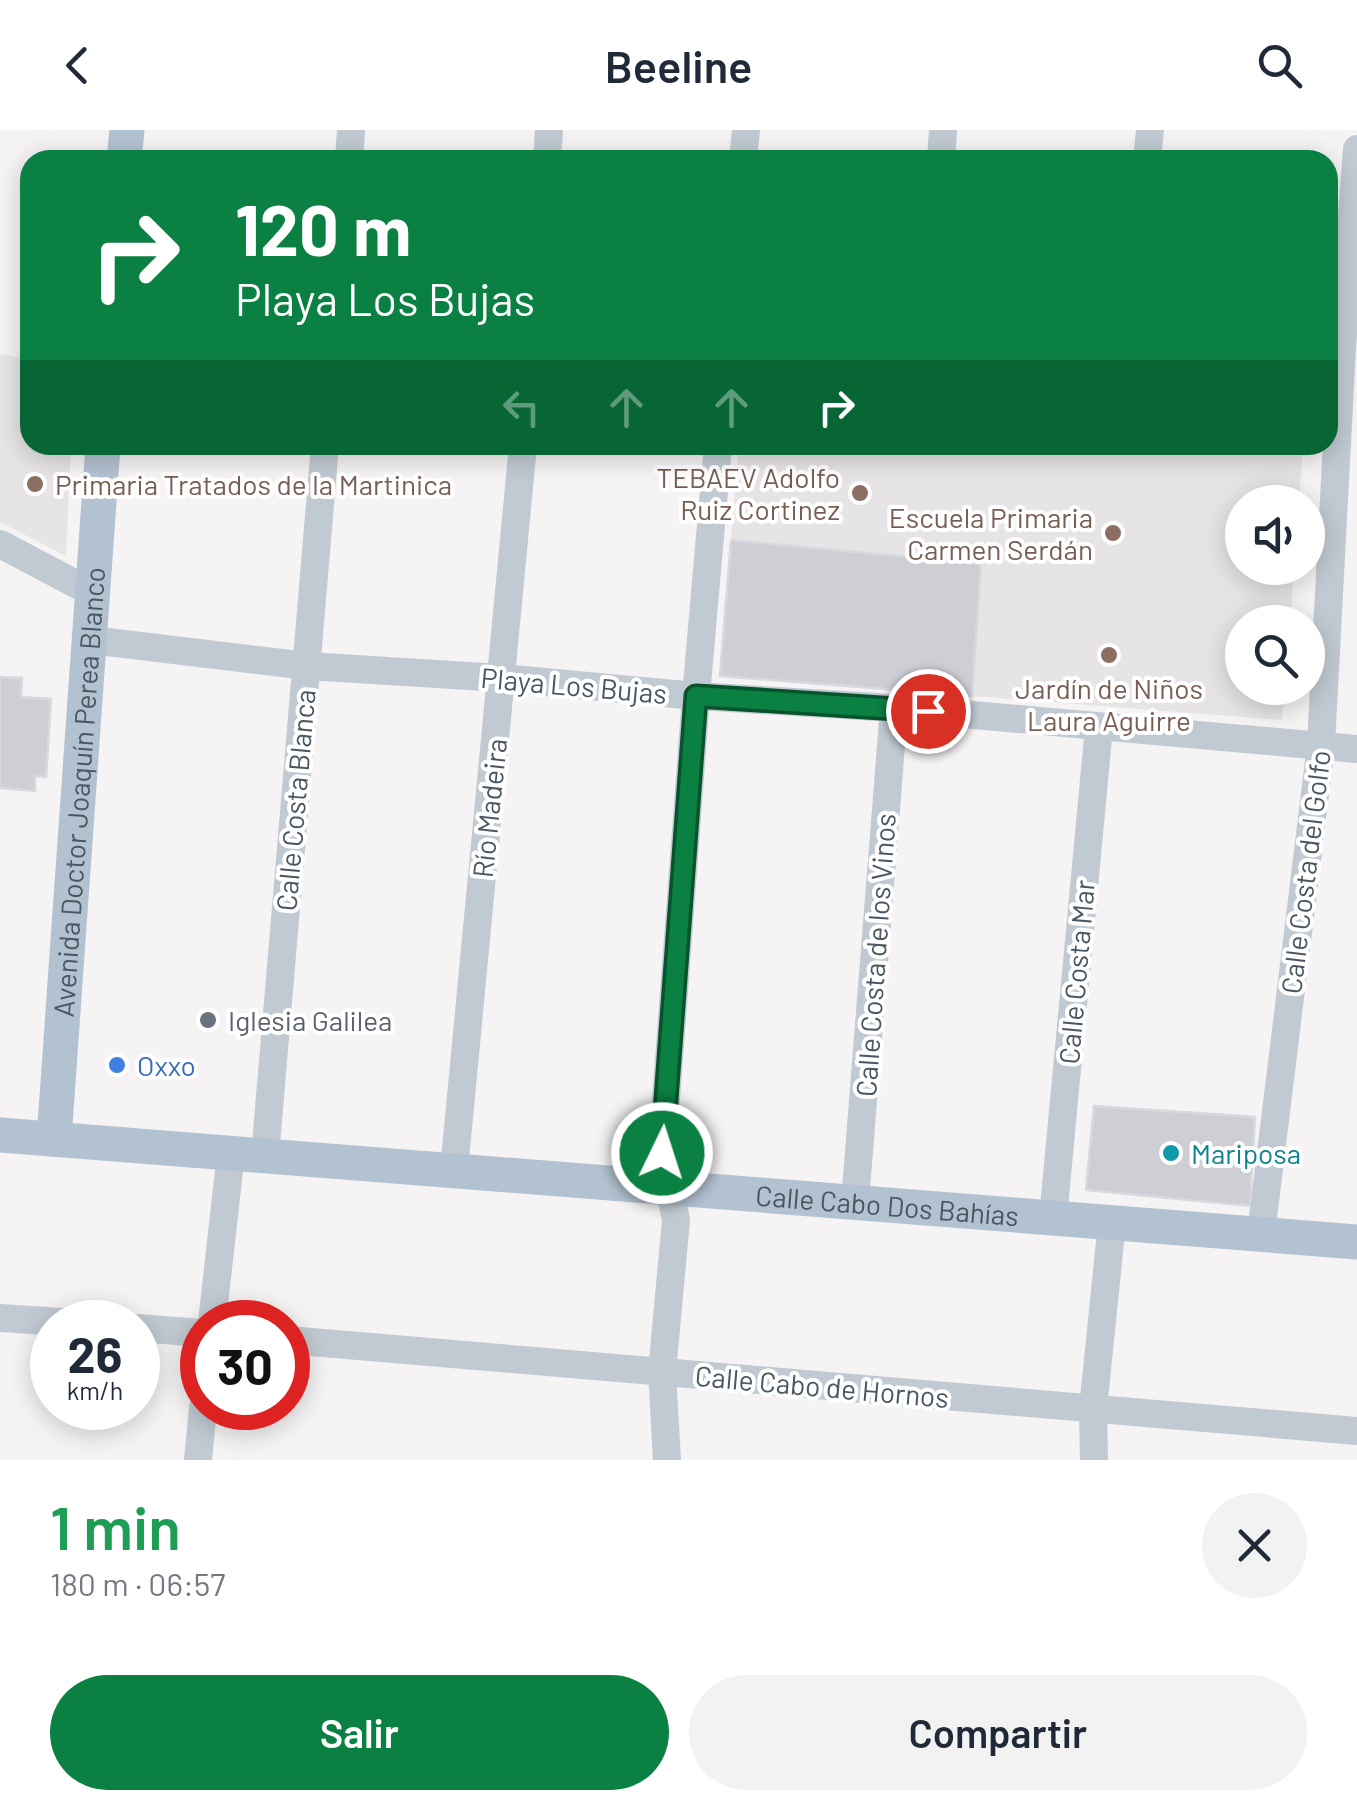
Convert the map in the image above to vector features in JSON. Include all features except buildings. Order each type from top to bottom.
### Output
[{"type":"main road","name":"Avenida Doctor Joaquín Perea Blanco","points":[[54,1139],[102,455]]},
{"type":"main road","name":"Calle Cabo Dos Bahías","points":[[0,1134],[1357,1242]]},
{"type":"street","name":"Calle Costa del Golfo","points":[[1338,427],[1357,149]]},
{"type":"street","name":"Calle Costa Blanca","points":[[217,1300],[248,1154],[306,666],[324,455]]},
{"type":"street","name":"Río Madeira","points":[[454,1170],[521,455]]},
{"type":"street","points":[[666,1460],[662,1372],[676,1220],[662,1153],[717,455]]},
{"type":"street","name":"Calle Costa del Golfo","points":[[1261,1234],[1322,745],[1337,455]]},
{"type":"street","points":[[0,544],[93,593]]},
{"type":"street","name":"Playa Los Bujas","points":[[91,640],[306,666],[894,708],[1357,749]]},
{"type":"street","name":"Calle Costa de los Vinos","points":[[855,1202],[894,708]]},
{"type":"street","name":"Calle Costa Mar","points":[[1053,1218],[1099,726]]},
{"type":"street","points":[[1094,1460],[1093,1409],[1112,1222]]},
{"type":"street","points":[[0,1318],[30,1320]]},
{"type":"street","name":"Calle Cabo de Hornos","points":[[310,1342],[1357,1432]]},
{"type":"street","points":[[198,1460],[201,1430]]},
{"type":"shaded area","name":"Primaria Tratados de la Martinica","points":[[0,354],[20,357],[20,455],[71,455],[66,556],[0,522]]},
{"type":"shaded area","points":[[738,455],[1302,455],[1300,485],[1225,485],[1225,585],[1293,585],[1291,605],[1225,605],[1225,705],[1283,705],[1282,720],[972,696],[731,540]]},
{"type":"place","name":"Primaria Tratados de la Martinica","points":[[35,484]]},
{"type":"place","name":"TEBAEV Adolfo Ruiz Cortinez","points":[[860,493]]},
{"type":"place","name":"Escuela Primaria Carmen Serdán","points":[[1113,533]]},
{"type":"place","name":"Jardín de Niños Laura Aguirre","points":[[1109,655]]},
{"type":"place","name":"Iglesia Galilea","points":[[208,1020]]},
{"type":"place","name":"Oxxo","points":[[117,1065]]},
{"type":"place","name":"Mariposa","points":[[1171,1153]]},
{"type":"route","points":[[662,1153],[696,696],[928,711]]}]
